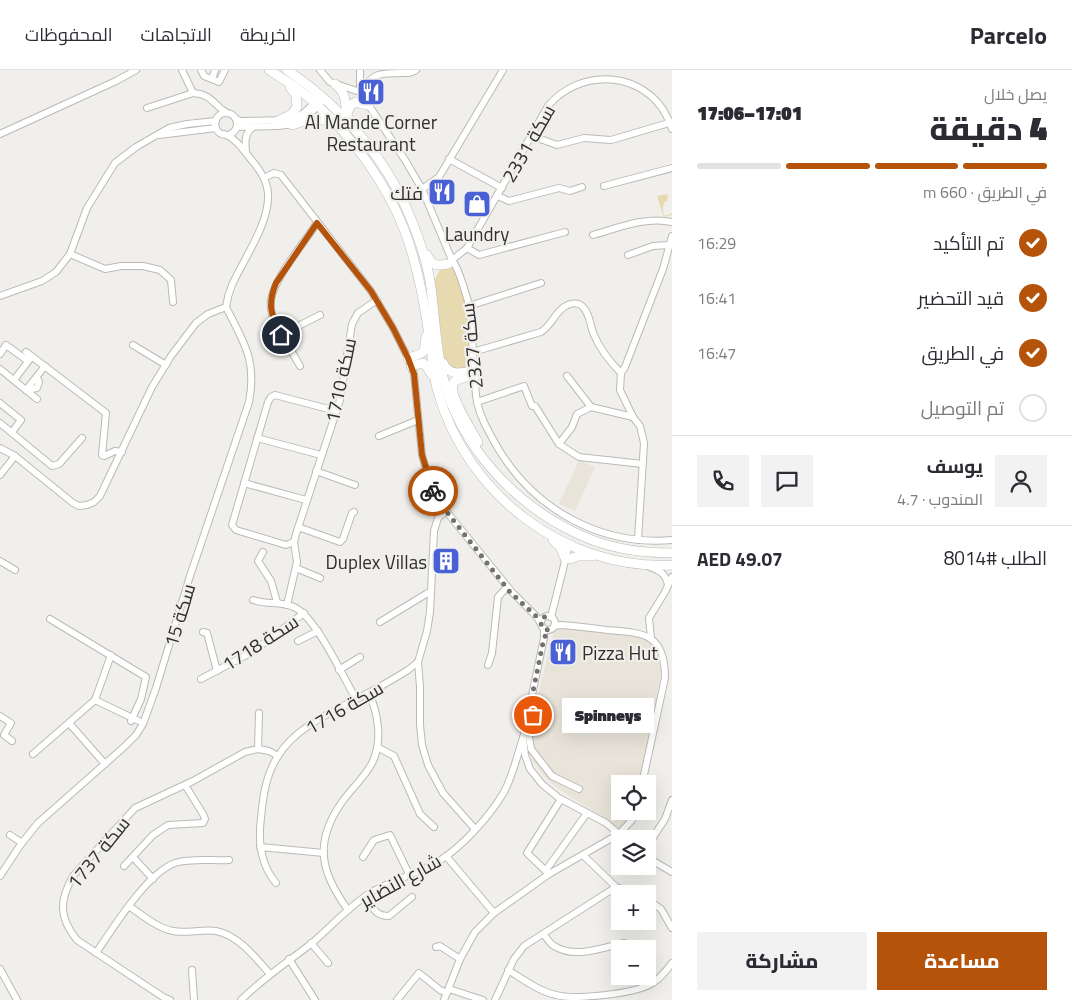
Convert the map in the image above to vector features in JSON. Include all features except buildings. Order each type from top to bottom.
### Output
[{"type":"main road","points":[[265,70],[290,87],[298,102],[292,114],[278,120]]},
{"type":"main road","points":[[269,70],[320,101],[382,187],[403,227],[414,257],[427,321],[437,387]]},
{"type":"main road","points":[[287,70],[320,101],[351,126],[378,159],[403,201],[430,262],[438,266],[450,262]]},
{"type":"main road","points":[[335,84],[342,90],[345,96],[347,114],[351,126]]},
{"type":"main road","points":[[347,114],[350,106],[355,102],[368,105]]},
{"type":"main road","points":[[292,125],[309,119],[324,119],[342,131]]},
{"type":"main road","points":[[416,232],[431,286],[444,379],[454,408],[468,436],[482,457],[503,480],[538,511],[581,536],[626,549],[672,555]]},
{"type":"main road","points":[[431,286],[439,270],[450,262]]},
{"type":"main road","points":[[410,362],[424,352],[427,321]]},
{"type":"main road","points":[[439,351],[445,368],[450,372],[475,373]]},
{"type":"main road","points":[[410,362],[423,363],[427,367],[437,387],[452,429],[474,466],[524,518],[560,547],[566,561],[578,556],[646,565],[672,565]]},
{"type":"main road","points":[[475,373],[456,380],[453,384],[453,389],[470,427],[503,480]]},
{"type":"main road","points":[[454,408],[455,417],[467,442],[495,479],[522,504],[568,534],[573,545]]},
{"type":"main road","points":[[545,533],[604,558]]},
{"type":"main road","points":[[573,545],[580,542],[638,554],[666,557],[672,555]]},
{"type":"street","points":[[0,134],[136,70]]},
{"type":"street","points":[[182,70],[193,93]]},
{"type":"street","points":[[201,70],[204,76],[220,82],[225,70]]},
{"type":"street","points":[[212,79],[215,70]]},
{"type":"street","points":[[320,70],[325,77],[335,84],[360,92]]},
{"type":"street","points":[[360,70],[360,92]]},
{"type":"street","points":[[360,92],[370,79],[378,74],[412,73],[416,70]]},
{"type":"street","points":[[422,189],[439,177],[503,70]]},
{"type":"street","name":"سكة 2331","points":[[450,262],[467,248],[548,106],[557,95],[577,83],[610,74],[641,86],[649,92],[671,124]]},
{"type":"street","name":"سكة 2327","points":[[360,92],[422,189],[450,262],[458,267],[469,306],[478,402],[485,427],[503,456],[523,483],[546,504],[572,520],[604,533],[638,540],[672,540]]},
{"type":"street","points":[[147,108],[193,93],[206,95],[222,110],[241,121],[293,120],[320,101]]},
{"type":"street","points":[[224,134],[228,134],[236,129],[256,126],[292,125],[305,118],[320,101]]},
{"type":"street","points":[[1,448],[15,456],[73,504],[79,506],[94,502],[100,496],[152,387],[166,365],[196,323],[208,314],[226,307],[231,287],[265,217],[268,192],[264,178],[257,165],[235,141],[220,133],[216,122],[216,103]]},
{"type":"street","points":[[216,122],[219,115],[227,113]]},
{"type":"street","points":[[235,141],[236,119]]},
{"type":"street","points":[[0,296],[42,281],[56,272],[70,254],[87,208],[115,163],[158,135],[216,122]]},
{"type":"street","points":[[532,136],[557,145],[584,138],[611,140],[671,124]]},
{"type":"street","points":[[246,153],[246,138],[250,129],[256,126]]},
{"type":"street","points":[[449,159],[502,188]]},
{"type":"street","points":[[604,186],[672,168]]},
{"type":"street","points":[[264,178],[274,174],[281,175],[317,223],[353,266],[377,300],[393,328],[414,374],[422,455],[433,493],[507,587],[536,616],[550,624],[635,631],[651,638]]},
{"type":"street","points":[[498,196],[509,201],[559,188],[570,190],[582,187]]},
{"type":"street","points":[[593,235],[646,221],[663,220],[672,222]]},
{"type":"street","points":[[300,366],[281,335],[272,316],[270,306],[276,283],[317,223]]},
{"type":"street","points":[[467,248],[479,255],[565,232]]},
{"type":"street","points":[[638,540],[643,464],[642,436],[640,426],[633,417],[620,390],[621,373],[626,368],[653,296],[672,236]]},
{"type":"street","points":[[628,255],[653,246],[670,245]]},
{"type":"street","points":[[70,254],[105,269],[121,266],[143,266],[160,270],[171,280],[174,302]]},
{"type":"street","points":[[469,306],[541,283]]},
{"type":"street","name":"سكة 1710","points":[[287,605],[296,568],[297,557],[294,542],[336,410],[355,317],[362,309],[377,300]]},
{"type":"street","points":[[473,352],[541,332],[548,328],[564,306],[572,303],[584,307],[594,335],[612,364],[621,373]]},
{"type":"street","name":"سكة 15","points":[[0,876],[38,822],[136,735],[143,723],[174,635],[190,576],[249,402],[252,370],[246,345],[226,307]]},
{"type":"street","points":[[281,335],[320,315]]},
{"type":"street","points":[[0,354],[6,345],[29,356],[106,413],[102,454],[107,456],[115,451],[122,452]]},
{"type":"street","points":[[133,346],[166,365]]},
{"type":"street","points":[[14,380],[29,356]]},
{"type":"street","points":[[26,390],[37,388],[39,382],[37,377],[45,366]]},
{"type":"street","points":[[0,369],[37,399]]},
{"type":"street","points":[[567,376],[591,407],[633,417]]},
{"type":"street","points":[[478,402],[524,386],[532,406],[535,406],[559,444],[579,457],[643,464]]},
{"type":"street","points":[[294,542],[286,545],[236,530],[232,525],[268,402],[275,394],[336,410]]},
{"type":"street","points":[[0,403],[21,420],[12,432]]},
{"type":"street","points":[[559,444],[572,427],[577,414],[591,407]]},
{"type":"street","points":[[378,436],[418,420]]},
{"type":"street","points":[[0,423],[52,466],[59,464],[82,438]]},
{"type":"street","points":[[257,438],[321,455]]},
{"type":"street","points":[[0,475],[15,456]]},
{"type":"street","points":[[316,471],[354,485]]},
{"type":"street","points":[[244,483],[306,500]]},
{"type":"street","points":[[446,511],[438,518],[434,531],[427,630],[418,662],[420,725],[422,745],[428,765],[443,793],[475,829]]},
{"type":"street","points":[[298,527],[340,542],[354,512]]},
{"type":"street","points":[[573,545],[566,561],[550,624],[544,638],[530,708],[533,715],[529,737],[531,749],[552,776],[579,790]]},
{"type":"street","points":[[263,552],[258,561],[271,581],[277,602]]},
{"type":"street","points":[[0,561],[15,570]]},
{"type":"street","points":[[646,565],[660,571],[665,576],[668,586]]},
{"type":"street","points":[[296,568],[320,578]]},
{"type":"street","points":[[644,775],[665,678],[665,664],[651,638],[648,618],[672,577]]},
{"type":"street","points":[[488,665],[492,653],[498,597],[507,587]]},
{"type":"street","points":[[380,622],[431,591]]},
{"type":"street","name":"سكة 1718","points":[[253,600],[277,602],[304,613],[318,631],[356,700]]},
{"type":"street","name":"سكة 1718","points":[[201,680],[252,652],[304,613]]},
{"type":"street","points":[[50,619],[146,677],[141,699],[132,720]]},
{"type":"street","points":[[298,642],[318,631]]},
{"type":"street","name":"سكة 1718","points":[[203,632],[207,633],[216,671]]},
{"type":"street","points":[[34,754],[95,700],[111,655]]},
{"type":"street","points":[[339,670],[360,656]]},
{"type":"street","name":"سكة 1716","points":[[276,883],[264,865],[260,847],[260,827],[262,800],[268,778],[278,756],[296,735],[304,729],[369,693],[418,662]]},
{"type":"street","points":[[348,910],[329,878],[324,853],[325,836],[341,804],[372,764],[377,747],[377,722],[374,705],[369,693]]},
{"type":"street","points":[[95,700],[132,720],[143,723]]},
{"type":"street","name":"شارع النضاير","points":[[241,1000],[366,896],[384,886],[410,876],[446,856],[475,829],[504,792],[516,762],[530,708]]},
{"type":"street","points":[[259,713],[258,749],[269,751],[278,756]]},
{"type":"street","points":[[0,716],[11,723],[2,737],[12,741]]},
{"type":"street","points":[[69,723],[105,764]]},
{"type":"street","points":[[523,738],[525,755],[530,769],[542,784],[561,799],[606,823],[615,830]]},
{"type":"street","points":[[377,747],[394,756],[420,814],[434,827]]},
{"type":"street","name":"سكة 1737","points":[[170,1000],[77,940],[68,930],[63,916],[62,899],[73,876],[135,808],[185,785],[245,752],[258,749]]},
{"type":"street","points":[[516,762],[519,760],[527,761]]},
{"type":"street","points":[[124,866],[153,834],[168,825],[203,823],[205,819],[203,814],[185,785]]},
{"type":"street","points":[[548,872],[527,852],[561,799]]},
{"type":"street","points":[[656,833],[670,813],[672,800]]},
{"type":"street","points":[[548,872],[556,856],[587,813]]},
{"type":"street","points":[[10,835],[22,843]]},
{"type":"street","points":[[363,857],[374,840],[390,835],[410,876]]},
{"type":"street","points":[[444,1000],[460,959],[475,932],[494,912],[548,872],[567,865],[582,855],[611,841]]},
{"type":"street","points":[[260,847],[324,853]]},
{"type":"street","points":[[582,855],[614,885]]},
{"type":"street","points":[[446,856],[494,912]]},
{"type":"street","points":[[556,856],[567,865]]},
{"type":"street","points":[[133,857],[152,879]]},
{"type":"street","points":[[96,953],[129,906],[152,879],[173,864],[229,860]]},
{"type":"street","points":[[656,863],[672,872]]},
{"type":"street","points":[[495,1000],[508,970],[524,946],[611,890]]},
{"type":"street","points":[[366,896],[381,916],[389,916],[412,897]]},
{"type":"street","points":[[129,906],[161,927],[173,932],[216,931],[229,937],[247,948],[270,974]]},
{"type":"street","points":[[656,906],[661,909],[672,928]]},
{"type":"street","points":[[544,934],[554,946],[565,951],[579,953],[611,946]]},
{"type":"street","points":[[311,943],[328,963]]},
{"type":"street","points":[[436,948],[440,946],[460,959]]},
{"type":"street","points":[[289,959],[315,1000]]},
{"type":"street","points":[[508,970],[544,991],[571,998],[634,990],[650,985],[664,975],[672,963]]},
{"type":"street","points":[[0,969],[2,978],[17,1000]]},
{"type":"street","points":[[192,970],[194,1000]]},
{"type":"street","points":[[397,1000],[419,973],[440,990],[483,1000]]},
{"type":"shaded area","points":[[668,194],[667,201],[665,201],[663,206],[663,213],[666,216],[672,213],[672,215],[666,217],[663,215],[657,196]]},
{"type":"shaded area","points":[[452,261],[469,305],[474,369],[458,373],[443,362],[434,281],[440,270]]},
{"type":"shaded area","points":[[579,460],[595,467],[575,511],[559,504]]},
{"type":"shaded area","points":[[567,627],[643,636],[653,646],[658,658],[661,672],[643,775],[611,775],[611,820],[628,820],[619,828],[560,790],[544,777],[532,760],[528,742],[531,723],[554,631]]},
{"type":"way so far","points":[[433,491],[446,511],[510,592],[536,616],[545,617],[541,622],[542,626],[544,629],[549,630],[544,638],[530,706],[533,715]]},
{"type":"place","name":"Al Mande Corner Restaurant","points":[[371,92]]},
{"type":"place","name":"فتك","points":[[442,192]]},
{"type":"place","name":"Laundry","points":[[477,204]]},
{"type":"place","name":"Duplex Villas","points":[[446,561]]},
{"type":"place","name":"Pizza Hut","points":[[563,652]]},
{"type":"place","name":"Spinneys","points":[[533,715]]},
{"type":"route","points":[[281,335],[272,316],[270,306],[273,292],[276,283],[317,223],[371,291],[408,358],[414,374],[422,455],[433,491]]}]
